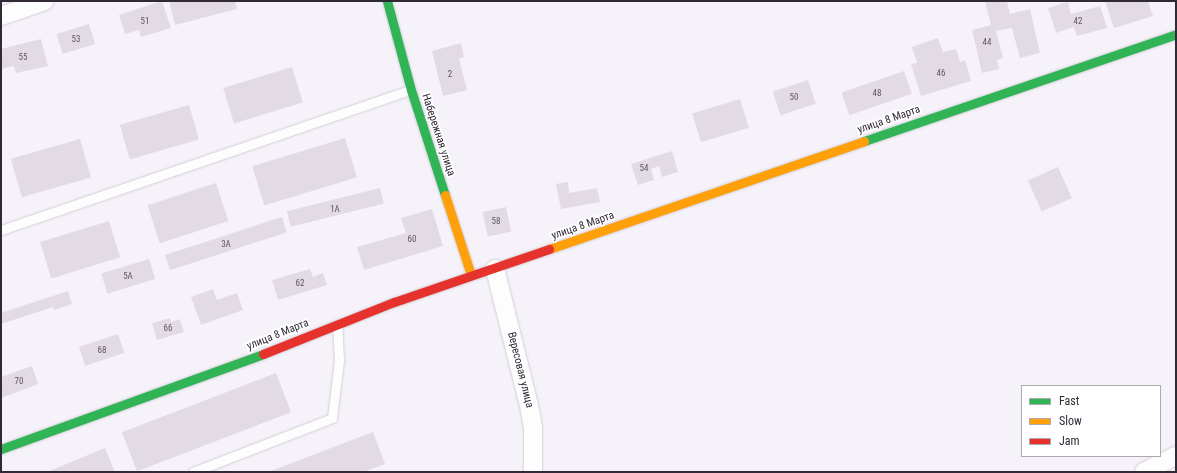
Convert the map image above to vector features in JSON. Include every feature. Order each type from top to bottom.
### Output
[{"type":"main road","name":"Набережная улица","points":[[387,1],[411,90],[471,276]]},
{"type":"main road","name":"улица 8 Марта","points":[[1,449],[257,357],[337,325],[471,276],[1176,34]]},
{"type":"street","points":[[1,16],[45,1]]},
{"type":"street","name":"Вересовая улица","points":[[495,269],[529,405],[533,428],[533,472]]},
{"type":"street","points":[[1144,472],[1176,456]]},
{"type":"lane","points":[[1,230],[411,90]]},
{"type":"lane","points":[[193,472],[332,418],[339,360],[337,325]]},
{"type":"building","points":[[162,1],[171,28],[141,37],[139,30],[125,34],[119,15]]},
{"type":"building","points":[[169,1],[235,1],[237,9],[175,25]]},
{"type":"building","points":[[1007,1],[1010,14],[1030,9],[1040,53],[1020,58],[1012,28],[996,31],[1003,58],[997,60],[999,69],[982,73],[972,30],[991,25],[985,2]]},
{"type":"building","points":[[1105,1],[1148,1],[1153,16],[1114,28]]},
{"type":"building","points":[[1068,2],[1071,14],[1100,6],[1107,28],[1077,36],[1074,27],[1056,33],[1048,8]]},
{"type":"building","points":[[89,24],[95,44],[63,54],[56,34]]},
{"type":"building","points":[[938,38],[943,52],[956,49],[960,62],[965,60],[971,81],[921,96],[911,64],[917,63],[912,47]]},
{"type":"building","points":[[41,39],[48,66],[16,73],[14,66],[1,69],[1,49]]},
{"type":"building","points":[[461,43],[464,57],[459,59],[467,90],[443,96],[432,51]]},
{"type":"building","points":[[292,67],[303,102],[234,123],[223,88]]},
{"type":"building","points":[[904,71],[912,94],[849,115],[842,92]]},
{"type":"building","points":[[808,80],[816,104],[781,115],[773,91]]},
{"type":"building","points":[[740,99],[749,128],[701,142],[692,114]]},
{"type":"building","points":[[189,105],[199,140],[130,159],[120,125]]},
{"type":"building","points":[[345,138],[357,177],[264,206],[252,166]]},
{"type":"building","points":[[80,139],[91,177],[22,197],[11,159]]},
{"type":"building","points":[[672,151],[678,172],[662,177],[659,166],[651,169],[654,180],[638,185],[631,164]]},
{"type":"building","points":[[1058,167],[1072,198],[1042,211],[1028,180]]},
{"type":"building","points":[[568,182],[569,193],[597,188],[600,202],[561,209],[556,184]]},
{"type":"building","points":[[216,183],[228,221],[160,243],[148,205]]},
{"type":"building","points":[[380,188],[384,204],[291,227],[287,211]]},
{"type":"building","points":[[506,207],[511,231],[488,236],[483,212]]},
{"type":"building","points":[[432,209],[443,246],[364,270],[357,247],[406,233],[401,218]]},
{"type":"building","points":[[282,217],[287,232],[170,270],[165,255]]},
{"type":"building","points":[[109,221],[120,257],[51,278],[40,242]]},
{"type":"building","points":[[149,259],[155,279],[107,294],[101,274]]},
{"type":"building","points":[[310,269],[313,277],[323,273],[327,285],[278,300],[272,280]]},
{"type":"building","points":[[213,289],[217,300],[237,293],[243,310],[201,325],[191,297]]},
{"type":"building","points":[[68,291],[72,304],[54,310],[53,307],[1,324],[1,313]]},
{"type":"building","points":[[170,318],[171,322],[180,319],[184,332],[157,340],[152,323]]},
{"type":"building","points":[[118,334],[124,353],[85,366],[79,347]]},
{"type":"building","points":[[32,366],[38,384],[1,398],[1,377]]},
{"type":"building","points":[[276,373],[291,412],[137,471],[122,432]]},
{"type":"building","points":[[373,432],[385,464],[363,472],[268,472]]},
{"type":"building","points":[[105,448],[115,472],[47,472]]},
{"type":"traffic: fast","points":[[387,1],[411,90],[445,195]]},
{"type":"traffic: fast","points":[[864,141],[1176,34]]},
{"type":"traffic: fast","points":[[1,449],[263,354]]},
{"type":"traffic: slow","points":[[549,249],[864,141]]},
{"type":"traffic: slow","points":[[445,195],[471,275]]},
{"type":"traffic: jam","points":[[263,354],[394,302],[549,249]]}]
